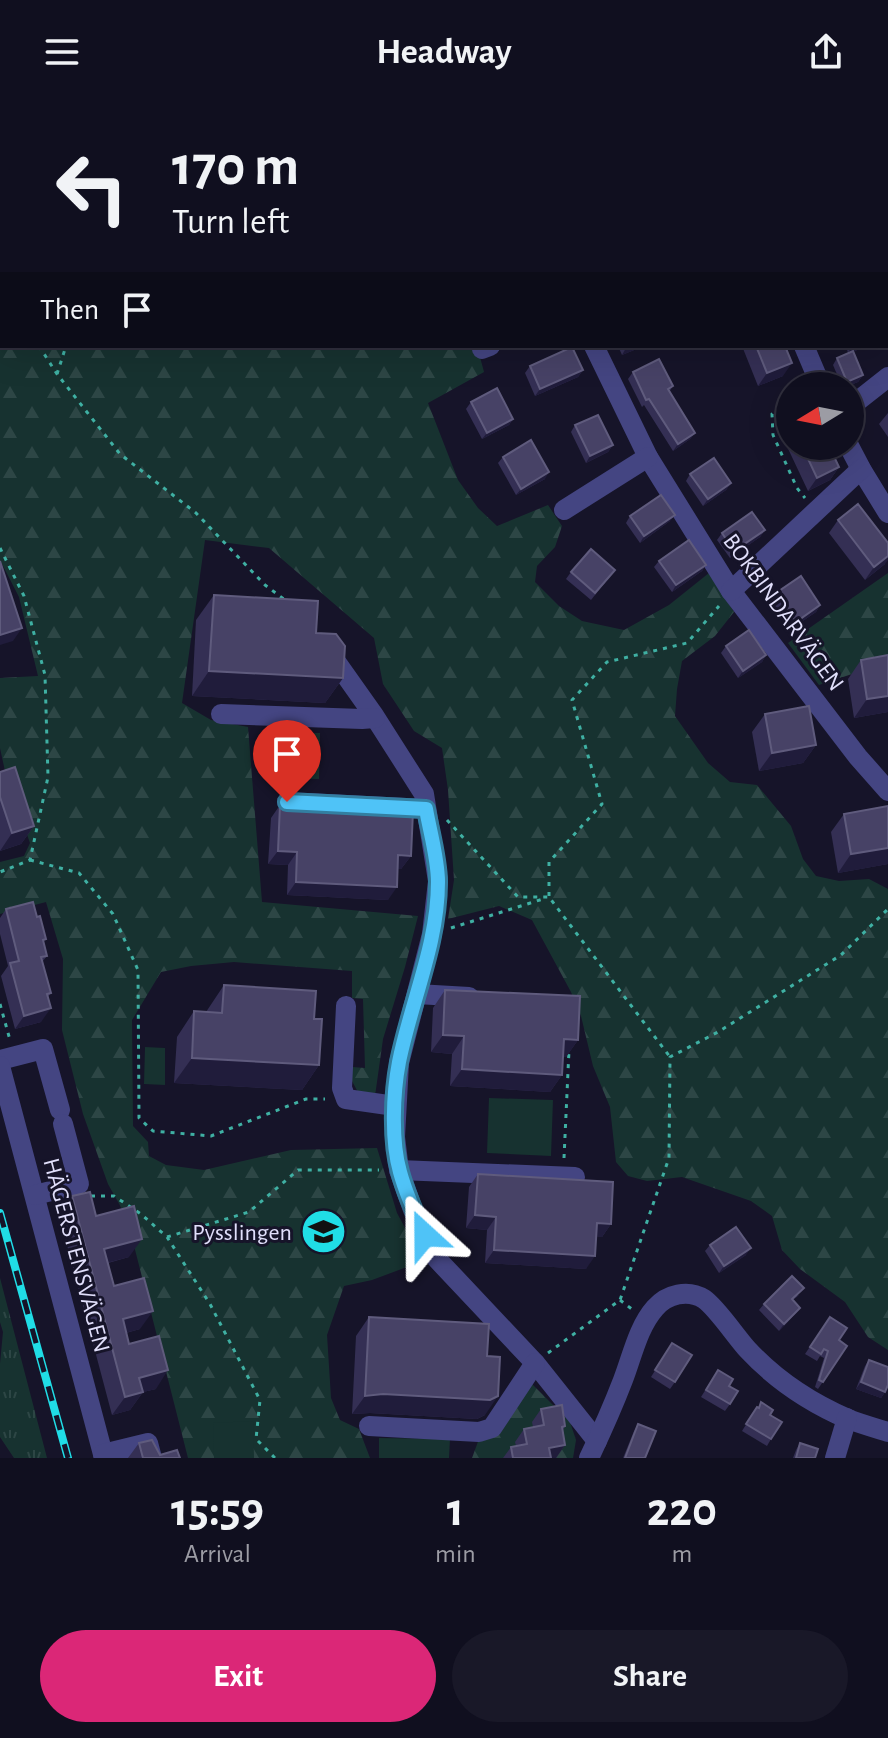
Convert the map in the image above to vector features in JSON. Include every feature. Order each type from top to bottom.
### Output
[{"type":"street","name":"BOKBINDARVÄGEN","points":[[595,348],[648,457],[731,591],[858,757],[888,791]]},
{"type":"street","points":[[805,348],[815,372]]},
{"type":"street","points":[[864,396],[888,377]]},
{"type":"street","points":[[564,510],[648,457]]},
{"type":"street","points":[[856,460],[888,513]]},
{"type":"street","points":[[731,591],[861,469]]},
{"type":"street","points":[[316,643],[326,647],[432,806],[438,881],[432,934],[399,1063],[395,1106],[399,1170],[413,1210],[437,1259],[535,1363],[593,1449]]},
{"type":"street","points":[[221,714],[375,718]]},
{"type":"street","points":[[287,802],[432,806]]},
{"type":"street","points":[[417,994],[491,998]]},
{"type":"street","points":[[346,1006],[342,1088],[346,1099],[395,1106]]},
{"type":"street","points":[[0,1060],[43,1049],[79,1184],[35,1195]]},
{"type":"street","name":"HÄGERSTENSVÄGEN","points":[[0,1066],[104,1456]]},
{"type":"street","points":[[399,1170],[569,1177]]},
{"type":"street","points":[[593,1449],[646,1320],[663,1300],[674,1295],[693,1295],[704,1300],[762,1365],[811,1400],[847,1418],[888,1432]]},
{"type":"street","points":[[369,1426],[479,1432],[492,1428],[535,1363]]},
{"type":"street","points":[[835,1458],[847,1418]]},
{"type":"street","points":[[104,1456],[148,1443],[152,1458]]},
{"type":"path","points":[[40,348],[120,454],[196,513],[265,585],[287,602]]},
{"type":"path","points":[[57,374],[65,348]]},
{"type":"path","points":[[776,410],[772,414],[776,442]]},
{"type":"path","points":[[784,460],[797,488],[816,511]]},
{"type":"path","points":[[0,548],[24,596],[45,675],[48,777],[30,860]]},
{"type":"path","points":[[535,1363],[620,1300],[669,1158],[670,1057],[549,897],[549,862],[602,804],[572,700],[607,662],[687,643],[731,591]]},
{"type":"path","points":[[432,806],[518,897],[549,897]]},
{"type":"path","points":[[0,872],[30,860],[79,873],[113,914],[138,970],[139,1118],[153,1131],[211,1136],[306,1099],[346,1099]]},
{"type":"path","points":[[432,934],[549,897]]},
{"type":"path","points":[[670,1057],[718,1032],[841,955],[888,909]]},
{"type":"path","points":[[569,1051],[569,1177]]},
{"type":"path","points":[[167,1237],[249,1212],[298,1170],[399,1170]]},
{"type":"path","points":[[81,1199],[95,1195],[114,1196],[167,1237],[210,1304],[260,1400],[256,1439],[275,1458]]},
{"type":"green space","points":[[0,348],[478,348],[484,372],[428,403],[458,480],[478,508],[497,526],[548,505],[562,526],[555,547],[537,566],[535,582],[559,606],[582,621],[624,630],[669,605],[709,573],[734,612],[715,636],[682,661],[675,716],[708,763],[730,782],[757,785],[791,826],[803,859],[816,876],[839,881],[869,879],[888,889],[888,1350],[868,1337],[845,1302],[800,1269],[782,1250],[772,1216],[751,1201],[682,1177],[647,1181],[628,1176],[616,1162],[610,1107],[593,1066],[581,1016],[532,920],[499,906],[448,919],[454,880],[442,748],[414,731],[383,684],[374,638],[269,548],[205,540],[182,703],[211,720],[248,727],[262,902],[418,916],[383,1039],[375,1096],[359,1094],[352,1081],[352,1067],[365,1068],[363,999],[352,998],[352,971],[234,962],[191,966],[161,972],[132,1020],[133,1126],[148,1142],[149,1156],[166,1165],[204,1170],[291,1150],[377,1148],[397,1213],[423,1261],[372,1280],[344,1286],[327,1335],[331,1398],[340,1420],[359,1429],[370,1458],[188,1458],[127,1218],[108,1184],[83,1114],[62,1030],[63,959],[46,902],[0,914],[0,862],[24,856],[30,843],[0,748],[0,678],[38,676],[19,597],[0,560]]},
{"type":"green space","points":[[888,573],[888,662],[819,685],[788,643]]},
{"type":"green space","points":[[266,732],[320,733],[319,779],[266,778]]},
{"type":"green space","points":[[145,1047],[165,1048],[165,1085],[144,1084]]},
{"type":"green space","points":[[489,1098],[553,1100],[551,1156],[487,1153]]},
{"type":"green space","points":[[0,1278],[47,1458],[14,1458],[0,1437],[3,1332],[0,1322]]},
{"type":"green space","points":[[530,1382],[570,1422],[576,1440],[573,1458],[472,1458],[479,1439]]},
{"type":"green space","points":[[253,1421],[254,1458],[214,1458],[213,1423]]},
{"type":"green space","points":[[379,1438],[450,1439],[449,1458],[379,1458]]},
{"type":"building","points":[[572,348],[583,370],[540,389],[530,366]]},
{"type":"building","points":[[757,348],[786,348],[792,363],[767,373]]},
{"type":"building","points":[[853,351],[862,372],[843,372],[837,358]]},
{"type":"building","points":[[659,359],[673,386],[668,389],[695,433],[678,444],[649,399],[646,400],[633,372]]},
{"type":"building","points":[[497,388],[513,419],[487,433],[471,402]]},
{"type":"building","points":[[598,415],[613,445],[590,456],[575,425]]},
{"type":"building","points":[[531,440],[549,472],[521,489],[503,457]]},
{"type":"building","points":[[714,458],[731,483],[708,499],[690,474]]},
{"type":"building","points":[[809,460],[836,460],[839,467],[817,478]]},
{"type":"building","points":[[661,495],[675,515],[644,536],[630,516]]},
{"type":"building","points":[[858,504],[888,543],[888,556],[874,567],[838,520]]},
{"type":"building","points":[[752,512],[765,530],[734,551],[722,533]]},
{"type":"building","points":[[689,540],[706,565],[676,585],[659,561]]},
{"type":"building","points":[[591,549],[615,570],[595,593],[571,572]]},
{"type":"building","points":[[0,561],[22,628],[0,635]]},
{"type":"building","points":[[801,576],[820,605],[796,622],[776,593]]},
{"type":"building","points":[[214,595],[318,601],[316,633],[336,634],[345,646],[343,678],[209,671]]},
{"type":"building","points":[[749,630],[766,655],[743,671],[726,646]]},
{"type":"building","points":[[888,655],[888,696],[867,699],[861,660]]},
{"type":"building","points":[[809,706],[816,745],[772,753],[765,714]]},
{"type":"building","points":[[15,767],[34,826],[12,833],[0,797],[0,772]]},
{"type":"building","points":[[280,805],[413,811],[411,856],[398,855],[397,887],[296,882],[297,852],[278,851]]},
{"type":"building","points":[[888,806],[888,848],[851,854],[844,814]]},
{"type":"building","points":[[33,902],[46,939],[43,940],[47,956],[41,957],[51,993],[47,994],[51,1008],[24,1016],[10,963],[19,961],[6,909]]},
{"type":"building","points":[[224,985],[316,991],[314,1019],[322,1019],[319,1065],[192,1058],[194,1011],[222,1013]]},
{"type":"building","points":[[445,990],[580,996],[578,1040],[564,1039],[562,1075],[462,1069],[464,1036],[443,1035]]},
{"type":"building","points":[[478,1174],[613,1182],[611,1224],[597,1223],[595,1256],[494,1250],[496,1217],[475,1215]]},
{"type":"building","points":[[90,1192],[96,1216],[134,1206],[142,1239],[104,1249],[114,1286],[144,1278],[153,1311],[123,1319],[129,1344],[159,1336],[168,1370],[139,1378],[143,1392],[125,1397],[72,1196]]},
{"type":"building","points":[[736,1227],[751,1248],[724,1266],[710,1245]]},
{"type":"building","points":[[792,1276],[804,1288],[792,1299],[800,1308],[784,1324],[764,1304]]},
{"type":"building","points":[[369,1317],[489,1324],[487,1356],[500,1357],[498,1396],[490,1400],[383,1394],[365,1396]]},
{"type":"building","points":[[830,1317],[847,1328],[839,1340],[847,1346],[823,1382],[819,1380],[828,1351],[824,1349],[821,1354],[810,1347]]},
{"type":"building","points":[[672,1343],[692,1355],[675,1382],[655,1370]]},
{"type":"building","points":[[869,1360],[888,1367],[885,1392],[861,1382]]},
{"type":"building","points":[[718,1370],[733,1379],[729,1386],[738,1391],[730,1404],[706,1390]]},
{"type":"building","points":[[761,1402],[773,1410],[770,1415],[782,1422],[771,1439],[746,1424]]},
{"type":"building","points":[[562,1405],[565,1445],[549,1448],[551,1458],[513,1458],[511,1447],[527,1444],[524,1429],[544,1425],[541,1409]]},
{"type":"building","points":[[638,1424],[656,1431],[645,1458],[625,1458]]},
{"type":"building","points":[[152,1440],[160,1455],[177,1450],[180,1458],[143,1458],[139,1443]]},
{"type":"building","points":[[800,1443],[818,1449],[815,1458],[796,1458]]},
{"type":"railway","points":[[0,1213],[68,1458]]},
{"type":"place","name":"Pysslingen","points":[[323,1232]]},
{"type":"route","points":[[287,802],[426,809],[438,881],[432,934],[399,1063],[395,1106],[399,1170],[425,1235]]}]
